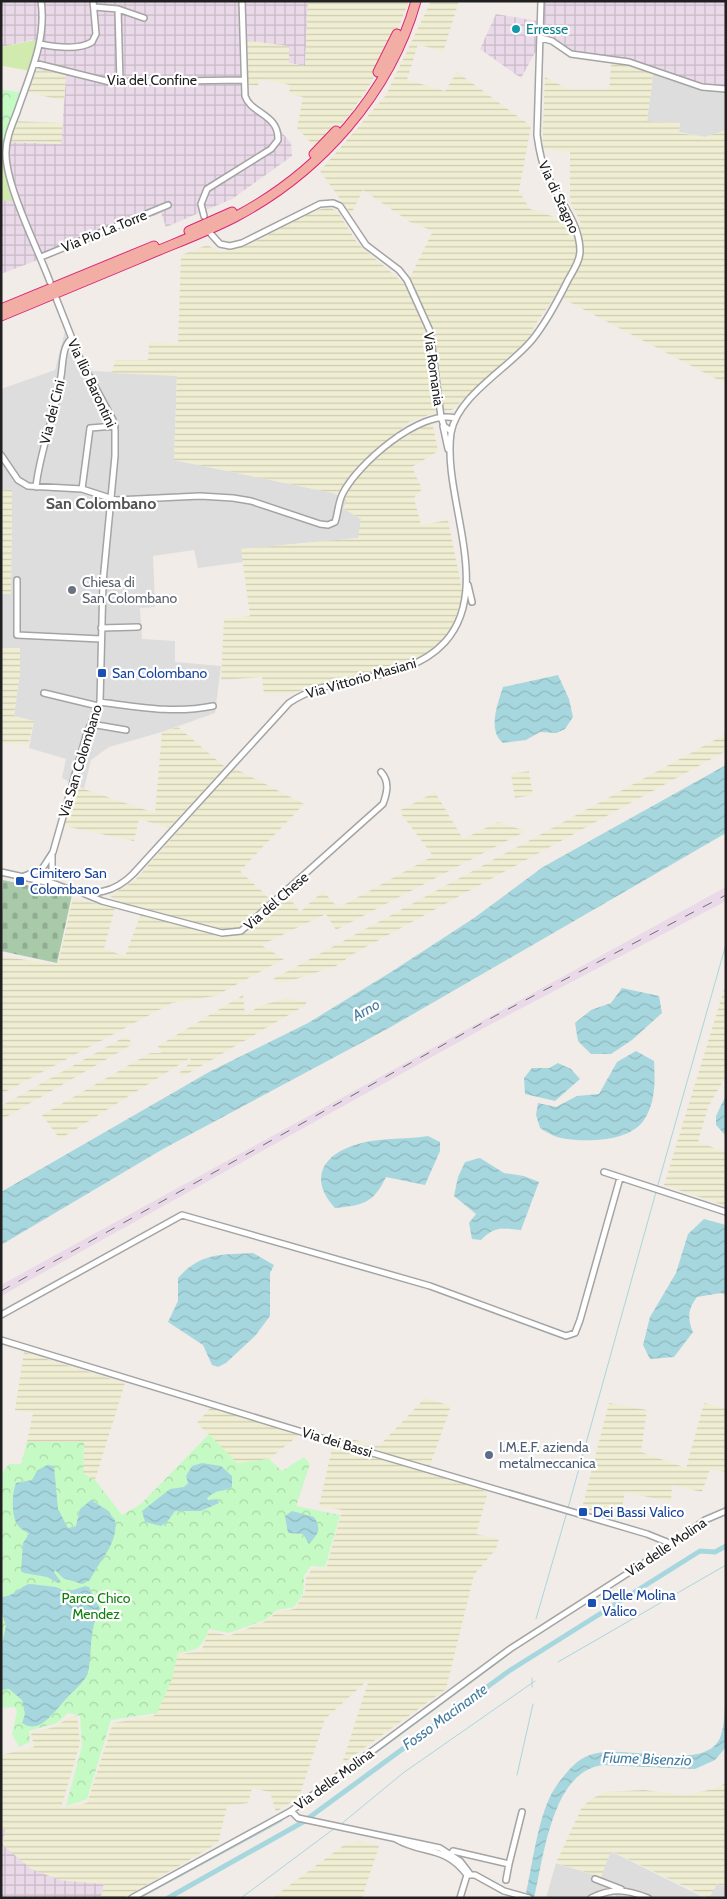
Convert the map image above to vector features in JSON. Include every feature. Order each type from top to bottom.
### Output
[{"type":"highway","points":[[1,309],[232,211],[291,173],[332,135],[360,101],[390,49],[409,1]]},
{"type":"highway","points":[[1,316],[218,225],[260,202],[295,178],[341,134],[374,91],[396,51],[416,1]]},
{"type":"street","points":[[41,1],[43,20],[40,44],[4,143],[10,179],[50,282]]},
{"type":"street","points":[[204,216],[201,204],[207,189],[271,149],[278,140],[277,131],[264,113],[247,102],[243,80],[242,1]]},
{"type":"street","name":"Via di Stagno","points":[[451,431],[455,418],[476,394],[531,342],[558,302],[579,260],[580,250],[576,232],[547,176],[539,154],[537,135],[541,1]]},
{"type":"street","points":[[40,44],[69,46],[91,43],[96,36],[93,4],[118,8],[144,18]]},
{"type":"street","points":[[118,8],[120,82]]},
{"type":"street","points":[[541,38],[552,41],[571,54],[629,62],[702,87],[726,88]]},
{"type":"street","name":"Via del Confine","points":[[34,63],[103,81],[243,80]]},
{"type":"street","name":"Via Romania","points":[[211,234],[220,244],[236,245],[312,206],[327,202],[336,203],[366,244],[399,270],[407,280],[430,331],[442,420]]},
{"type":"street","name":"Via Pio La Torre","points":[[40,256],[168,204]]},
{"type":"street","name":"Via Ilio Barontini","points":[[56,298],[71,339],[115,426],[115,456],[110,499]]},
{"type":"street","name":"Via dei Cini","points":[[36,487],[39,463],[59,393],[66,346],[71,339]]},
{"type":"street","points":[[1,455],[22,484],[36,487],[82,489],[110,499],[200,496],[234,498],[251,501],[328,525],[335,522],[342,495],[358,473],[395,439],[420,423],[455,418]]},
{"type":"street","points":[[442,420],[451,431]]},
{"type":"street","points":[[442,420],[450,459]]},
{"type":"street","points":[[82,489],[90,428],[115,426]]},
{"type":"street","name":"Via Vittorio Masiani","points":[[106,892],[116,888],[130,877],[289,703],[315,690],[412,666],[439,648],[458,622],[468,582],[450,459],[451,431]]},
{"type":"street","name":"Via San Colombano","points":[[52,874],[53,852],[86,736],[99,704],[110,499]]},
{"type":"street","points":[[17,580],[18,635],[101,639]]},
{"type":"street","points":[[468,582],[472,602]]},
{"type":"street","points":[[102,628],[138,627]]},
{"type":"street","points":[[44,693],[99,704],[167,711],[195,710],[213,706]]},
{"type":"street","points":[[91,724],[126,730]]},
{"type":"street","name":"Via del Chese","points":[[46,882],[82,892],[98,900],[222,933],[241,931],[383,804],[388,790],[385,778],[381,772]]},
{"type":"street","name":"Via San Colombano","points":[[41,869],[53,852]]},
{"type":"street","points":[[22,877],[48,868],[56,884]]},
{"type":"street","points":[[40,881],[38,876],[41,869]]},
{"type":"street","points":[[1,872],[46,882],[52,874]]},
{"type":"street","name":"Via del Chese","points":[[82,892],[106,892]]},
{"type":"street","points":[[98,900],[100,892]]},
{"type":"street","points":[[106,892],[112,903]]},
{"type":"street","points":[[604,1172],[726,1212]]},
{"type":"street","points":[[1,1315],[182,1215],[430,1286],[566,1336],[575,1333],[580,1320],[620,1178]]},
{"type":"street","name":"Via dei Bassi","points":[[1,1340],[647,1534],[672,1544]]},
{"type":"street","name":"Via delle Molina","points":[[132,1898],[291,1810],[510,1649],[672,1544],[709,1517],[726,1511]]},
{"type":"street","points":[[291,1810],[295,1816],[302,1819],[390,1836],[404,1844],[450,1856],[469,1875],[514,1894],[529,1898]]},
{"type":"street","points":[[506,1880],[522,1812]]},
{"type":"street","points":[[450,1856],[453,1851],[509,1864]]},
{"type":"street","points":[[460,1898],[469,1875]]},
{"type":"street","points":[[595,1879],[614,1885],[621,1890]]},
{"type":"street","points":[[591,1898],[610,1890],[621,1890],[648,1898]]},
{"type":"shaded area","points":[[1,1],[308,1],[305,66],[289,63],[243,40],[247,101],[271,120],[291,143],[292,156],[232,199],[166,227],[161,213],[1,274],[1,200],[18,201],[8,169],[7,142],[61,144],[66,76],[32,68],[32,40],[1,47]]},
{"type":"shaded area","points":[[538,1],[726,1],[726,86],[703,85],[626,58],[572,51],[546,33],[521,78],[480,49],[496,14],[537,21]]},
{"type":"shaded area","points":[[654,68],[703,85],[726,86],[726,131],[705,137],[679,132],[680,123],[647,121]]},
{"type":"shaded area","points":[[65,331],[70,331],[92,371],[177,375],[174,460],[333,493],[348,500],[343,508],[361,519],[359,538],[242,549],[243,562],[198,568],[194,550],[153,556],[155,607],[140,608],[142,639],[175,641],[175,662],[221,666],[215,713],[162,732],[109,747],[91,760],[84,789],[62,778],[66,759],[29,748],[34,721],[14,716],[20,672],[19,648],[1,648],[1,594],[11,593],[12,490],[1,491],[1,389],[55,370]]},
{"type":"shaded area","points":[[88,581],[103,582],[103,594],[87,593],[87,596],[83,596],[83,587],[88,587]]},
{"type":"shaded area","points":[[726,887],[726,901],[493,1023],[1,1296],[1,1285]]},
{"type":"shaded area","points":[[5,1828],[60,1880],[104,1884],[101,1898],[1,1898],[1,1829]]},
{"type":"shaded area","points":[[610,1851],[705,1898],[615,1898],[616,1893],[598,1898],[546,1898],[556,1863],[600,1877]]},
{"type":"shaded area","points":[[717,1883],[726,1887],[726,1898],[709,1898]]},
{"type":"green space","points":[[308,1],[409,1],[390,49],[368,88],[347,118],[318,150],[297,128],[303,97],[289,94],[290,85],[259,79],[258,86],[244,84],[242,40],[289,46],[289,63],[305,66]]},
{"type":"green space","points":[[431,1],[459,1],[443,52],[418,44],[407,80],[445,91],[457,72],[531,126],[519,191],[530,209],[582,226],[570,201],[570,152],[542,149],[545,77],[568,89],[609,89],[612,57],[626,58],[654,68],[647,121],[680,123],[679,133],[705,137],[726,130],[726,384],[556,295],[535,325],[530,337],[452,410],[437,412],[409,422],[367,460],[432,421],[438,451],[412,467],[422,489],[414,498],[421,525],[448,520],[463,595],[451,629],[439,645],[417,661],[294,693],[264,694],[262,677],[221,680],[224,619],[250,616],[241,549],[358,538],[361,519],[343,508],[347,500],[333,493],[174,460],[177,376],[112,373],[115,360],[148,360],[149,342],[178,344],[181,255],[207,245],[220,252],[246,246],[314,211],[329,207],[338,212],[358,244],[406,285],[433,231],[410,222],[363,190],[351,214],[320,171],[386,95]]},
{"type":"green space","points":[[41,39],[31,71],[3,66],[1,74],[1,47]]},
{"type":"green space","points":[[32,68],[66,75],[64,101],[24,91]]},
{"type":"green space","points":[[1,89],[23,93],[7,142],[1,143]]},
{"type":"green space","points":[[13,121],[63,123],[61,144],[7,142]]},
{"type":"green space","points":[[7,142],[7,161],[19,202],[1,200],[1,144]]},
{"type":"green space","points":[[12,489],[11,594],[1,594],[1,491]]},
{"type":"green space","points":[[1,648],[20,648],[20,672],[14,716],[34,721],[28,745],[1,743]]},
{"type":"green space","points":[[178,727],[225,767],[169,828],[139,819],[134,841],[64,826],[75,786],[155,813],[162,732]]},
{"type":"green space","points":[[726,734],[726,751],[355,953],[336,966],[290,981],[278,983],[273,979]]},
{"type":"green space","points":[[234,768],[304,804],[240,871],[270,899],[284,890],[300,912],[323,891],[338,908],[433,856],[399,811],[435,792],[463,839],[498,822],[526,831],[336,930],[326,914],[261,945],[284,959],[215,996],[172,1003],[1,1094],[1,956],[58,965],[73,898],[115,908],[104,949],[125,956],[143,908],[120,902],[110,896],[135,880]]},
{"type":"green space","points":[[529,771],[533,795],[515,798],[511,774]]},
{"type":"green space","points":[[3,880],[72,895],[57,963],[1,951]]},
{"type":"green space","points":[[726,983],[726,1076],[708,1107],[698,1142],[726,1152],[726,1206],[664,1185]]},
{"type":"green space","points":[[243,995],[245,1015],[260,1006],[286,998],[307,1002],[304,1006],[182,1077],[179,1073],[191,1062],[190,1058],[60,1139],[42,1115],[150,1053],[161,1053],[158,1046]]},
{"type":"green space","points":[[126,1036],[133,1044],[1,1120],[1,1106]]},
{"type":"green space","points":[[24,1352],[125,1383],[95,1480],[83,1473],[84,1443],[27,1442],[33,1413],[15,1410]]},
{"type":"green space","points":[[425,1398],[451,1406],[428,1471],[488,1492],[476,1534],[499,1539],[496,1549],[474,1575],[446,1689],[342,1764],[369,1679],[325,1719],[299,1797],[276,1812],[270,1792],[252,1788],[248,1803],[227,1806],[218,1843],[124,1898],[101,1898],[104,1884],[60,1880],[31,1869],[3,1845],[5,1828],[1,1829],[1,1755],[34,1747],[31,1733],[54,1727],[70,1717],[77,1716],[80,1743],[61,1808],[87,1803],[113,1723],[154,1716],[175,1655],[201,1651],[209,1631],[229,1636],[266,1621],[277,1612],[295,1609],[305,1592],[306,1577],[313,1568],[326,1570],[342,1510],[319,1506],[335,1435],[379,1446]]},
{"type":"green space","points":[[609,1403],[647,1410],[641,1452],[686,1468],[704,1403],[726,1408],[726,1472],[710,1469],[702,1492],[672,1485],[671,1502],[625,1492],[620,1518],[582,1508]]},
{"type":"green space","points":[[212,1406],[299,1435],[269,1459],[237,1463],[197,1423]]},
{"type":"green space","name":"Parco Chico Mendez","points":[[209,1434],[237,1463],[269,1459],[282,1471],[304,1457],[310,1464],[296,1506],[340,1515],[325,1567],[311,1566],[304,1576],[303,1594],[294,1607],[277,1610],[265,1620],[229,1633],[209,1629],[201,1645],[191,1651],[178,1653],[172,1679],[157,1713],[111,1720],[87,1799],[66,1806],[82,1746],[80,1716],[68,1713],[57,1723],[29,1731],[30,1742],[19,1747],[12,1734],[17,1712],[15,1707],[1,1708],[1,1474],[9,1464],[21,1464],[27,1442],[84,1442],[83,1473],[95,1480],[122,1515],[141,1504]]},
{"type":"green space","points":[[726,1783],[726,1887],[717,1884],[709,1898],[611,1851],[601,1877],[556,1863],[582,1807],[591,1799],[606,1792],[644,1790],[685,1795],[714,1789]]},
{"type":"green space","points":[[359,1841],[379,1846],[362,1898],[272,1898],[344,1845]]},
{"type":"water","points":[[558,675],[569,699],[573,717],[565,729],[556,733],[540,732],[526,740],[503,743],[498,738],[495,716],[503,687]]},
{"type":"water","name":"Arno","points":[[726,765],[726,833],[389,1028],[163,1149],[1,1245],[1,1192],[209,1072],[308,1023],[474,918],[543,867]]},
{"type":"water","points":[[622,988],[659,996],[662,1013],[632,1040],[611,1054],[591,1054],[578,1041],[575,1023],[591,1010],[611,1003]]},
{"type":"water","points":[[636,1051],[654,1061],[655,1076],[651,1106],[644,1120],[637,1128],[616,1137],[578,1140],[557,1137],[540,1128],[536,1115],[538,1103],[556,1107],[577,1096],[599,1094],[617,1062]]},
{"type":"water","points":[[558,1063],[571,1069],[580,1079],[555,1101],[525,1094],[524,1078],[532,1068],[549,1068]]},
{"type":"water","points":[[726,1095],[726,1136],[716,1125],[716,1116]]},
{"type":"water","points":[[428,1136],[440,1142],[440,1151],[425,1185],[386,1177],[372,1198],[366,1202],[335,1208],[327,1198],[321,1179],[322,1170],[334,1156],[343,1150],[363,1142]]},
{"type":"water","points":[[480,1158],[504,1173],[524,1176],[539,1182],[521,1230],[500,1229],[491,1232],[481,1240],[472,1239],[469,1223],[476,1214],[454,1196],[458,1177],[465,1162]]},
{"type":"water","points":[[704,1219],[726,1225],[726,1295],[721,1293],[697,1297],[689,1314],[693,1332],[674,1357],[650,1359],[643,1345],[650,1317],[676,1273],[688,1234]]},
{"type":"water","points":[[253,1253],[274,1265],[270,1273],[270,1316],[255,1336],[226,1363],[218,1367],[212,1365],[203,1345],[168,1322],[178,1301],[178,1278],[195,1263],[212,1256]]},
{"type":"water","points":[[202,1463],[221,1466],[232,1476],[232,1487],[215,1492],[207,1498],[208,1500],[217,1499],[219,1503],[201,1511],[175,1511],[167,1522],[161,1526],[145,1522],[142,1511],[170,1489],[184,1487],[188,1483],[186,1476],[192,1466]]},
{"type":"water","points":[[47,1465],[54,1466],[58,1509],[68,1528],[76,1526],[80,1509],[91,1500],[107,1510],[115,1520],[114,1536],[107,1552],[90,1580],[82,1584],[63,1578],[55,1570],[54,1572],[60,1581],[58,1583],[47,1577],[21,1571],[23,1543],[29,1534],[19,1527],[15,1520],[13,1498],[15,1487],[16,1483],[32,1480],[37,1471]]},
{"type":"water","points":[[292,1511],[314,1517],[318,1525],[318,1531],[309,1544],[303,1534],[288,1533],[285,1516]]},
{"type":"water","points":[[30,1584],[56,1587],[67,1592],[85,1586],[89,1587],[100,1609],[96,1617],[91,1641],[88,1673],[81,1684],[52,1715],[41,1724],[35,1726],[22,1723],[25,1714],[22,1700],[9,1689],[1,1690],[1,1648],[6,1626],[1,1611],[1,1597],[11,1595]]},
{"type":"water","name":"Fiume Bisenzio","points":[[726,1659],[726,1747],[715,1760],[695,1769],[603,1765],[586,1771],[572,1782],[561,1799],[547,1839],[534,1898],[525,1898],[536,1841],[544,1812],[555,1788],[566,1773],[585,1757],[604,1752],[680,1756],[697,1754],[711,1749],[720,1738],[722,1731],[725,1711]]},
{"type":"waterway","points":[[657,1188],[726,944]]},
{"type":"waterway","points":[[568,1508],[656,1192]]},
{"type":"waterway","points":[[536,1619],[567,1512]]},
{"type":"waterway","name":"Fosso Macinante","points":[[168,1898],[303,1822],[509,1671],[700,1551],[715,1552],[726,1546]]},
{"type":"waterway","points":[[558,1662],[726,1565]]},
{"type":"waterway","points":[[302,1808],[508,1655]]},
{"type":"waterway","points":[[532,1678],[532,1687]]},
{"type":"waterway","points":[[340,1825],[403,1773],[535,1681]]},
{"type":"waterway","points":[[517,1775],[533,1704]]},
{"type":"waterway","points":[[140,1898],[282,1821]]},
{"type":"waterway","points":[[241,1898],[335,1828]]},
{"type":"railway","points":[[1,1291],[495,1016],[726,895]]},
{"type":"place","name":"Erresse","points":[[516,29]]},
{"type":"place","name":"Chiesa di San Colombano","points":[[72,590]]},
{"type":"place","name":"San Colombano","points":[[102,673]]},
{"type":"place","name":"Cimitero San Colombano","points":[[20,881]]},
{"type":"place","name":"I.M.E.F. azienda metalmeccanica","points":[[489,1455]]},
{"type":"place","name":"Dei Bassi Valico","points":[[583,1512]]},
{"type":"place","name":"Delle Molina Valico","points":[[592,1603]]},
{"type":"district","name":"San Colombano","points":[[101,503]]}]
